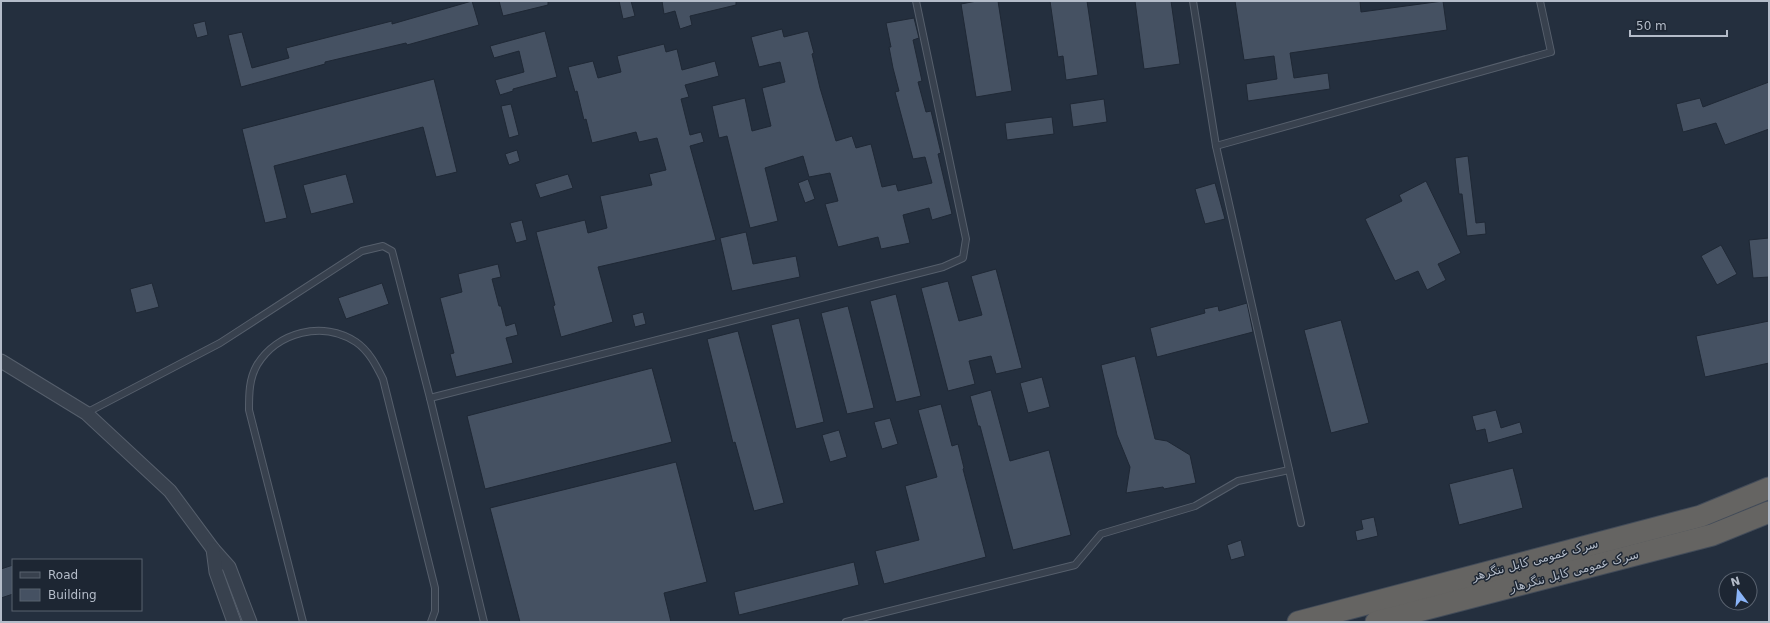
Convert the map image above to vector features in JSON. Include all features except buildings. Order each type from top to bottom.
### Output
[{"type":"highway","name":"سرک عمومی کابل ننگرهر","points":[[1298,622],[1701,516],[1769,488]]},
{"type":"highway","name":"سرک عمومی کابل ننگرهار","points":[[1376,622],[1712,535],[1769,512]]},
{"type":"street","points":[[1,361],[86,413],[170,491],[213,549],[229,567],[250,622]]},
{"type":"street","points":[[213,549],[216,572],[234,622]]},
{"type":"lane","points":[[430,398],[943,267],[963,258],[966,239],[916,1]]},
{"type":"lane","points":[[1192,1],[1216,146],[1301,523]]},
{"type":"lane","points":[[1216,146],[1550,52],[1540,1]]},
{"type":"lane","points":[[86,413],[220,343],[362,251],[383,246],[392,251],[430,398],[484,622]]},
{"type":"lane","points":[[303,622],[249,410],[249,387],[257,366],[271,348],[290,336],[313,330],[336,333],[356,342],[373,358],[383,379],[435,588],[435,611],[431,622]]},
{"type":"lane","points":[[846,622],[1075,565],[1100,534],[1195,506],[1238,481],[1289,470]]}]
